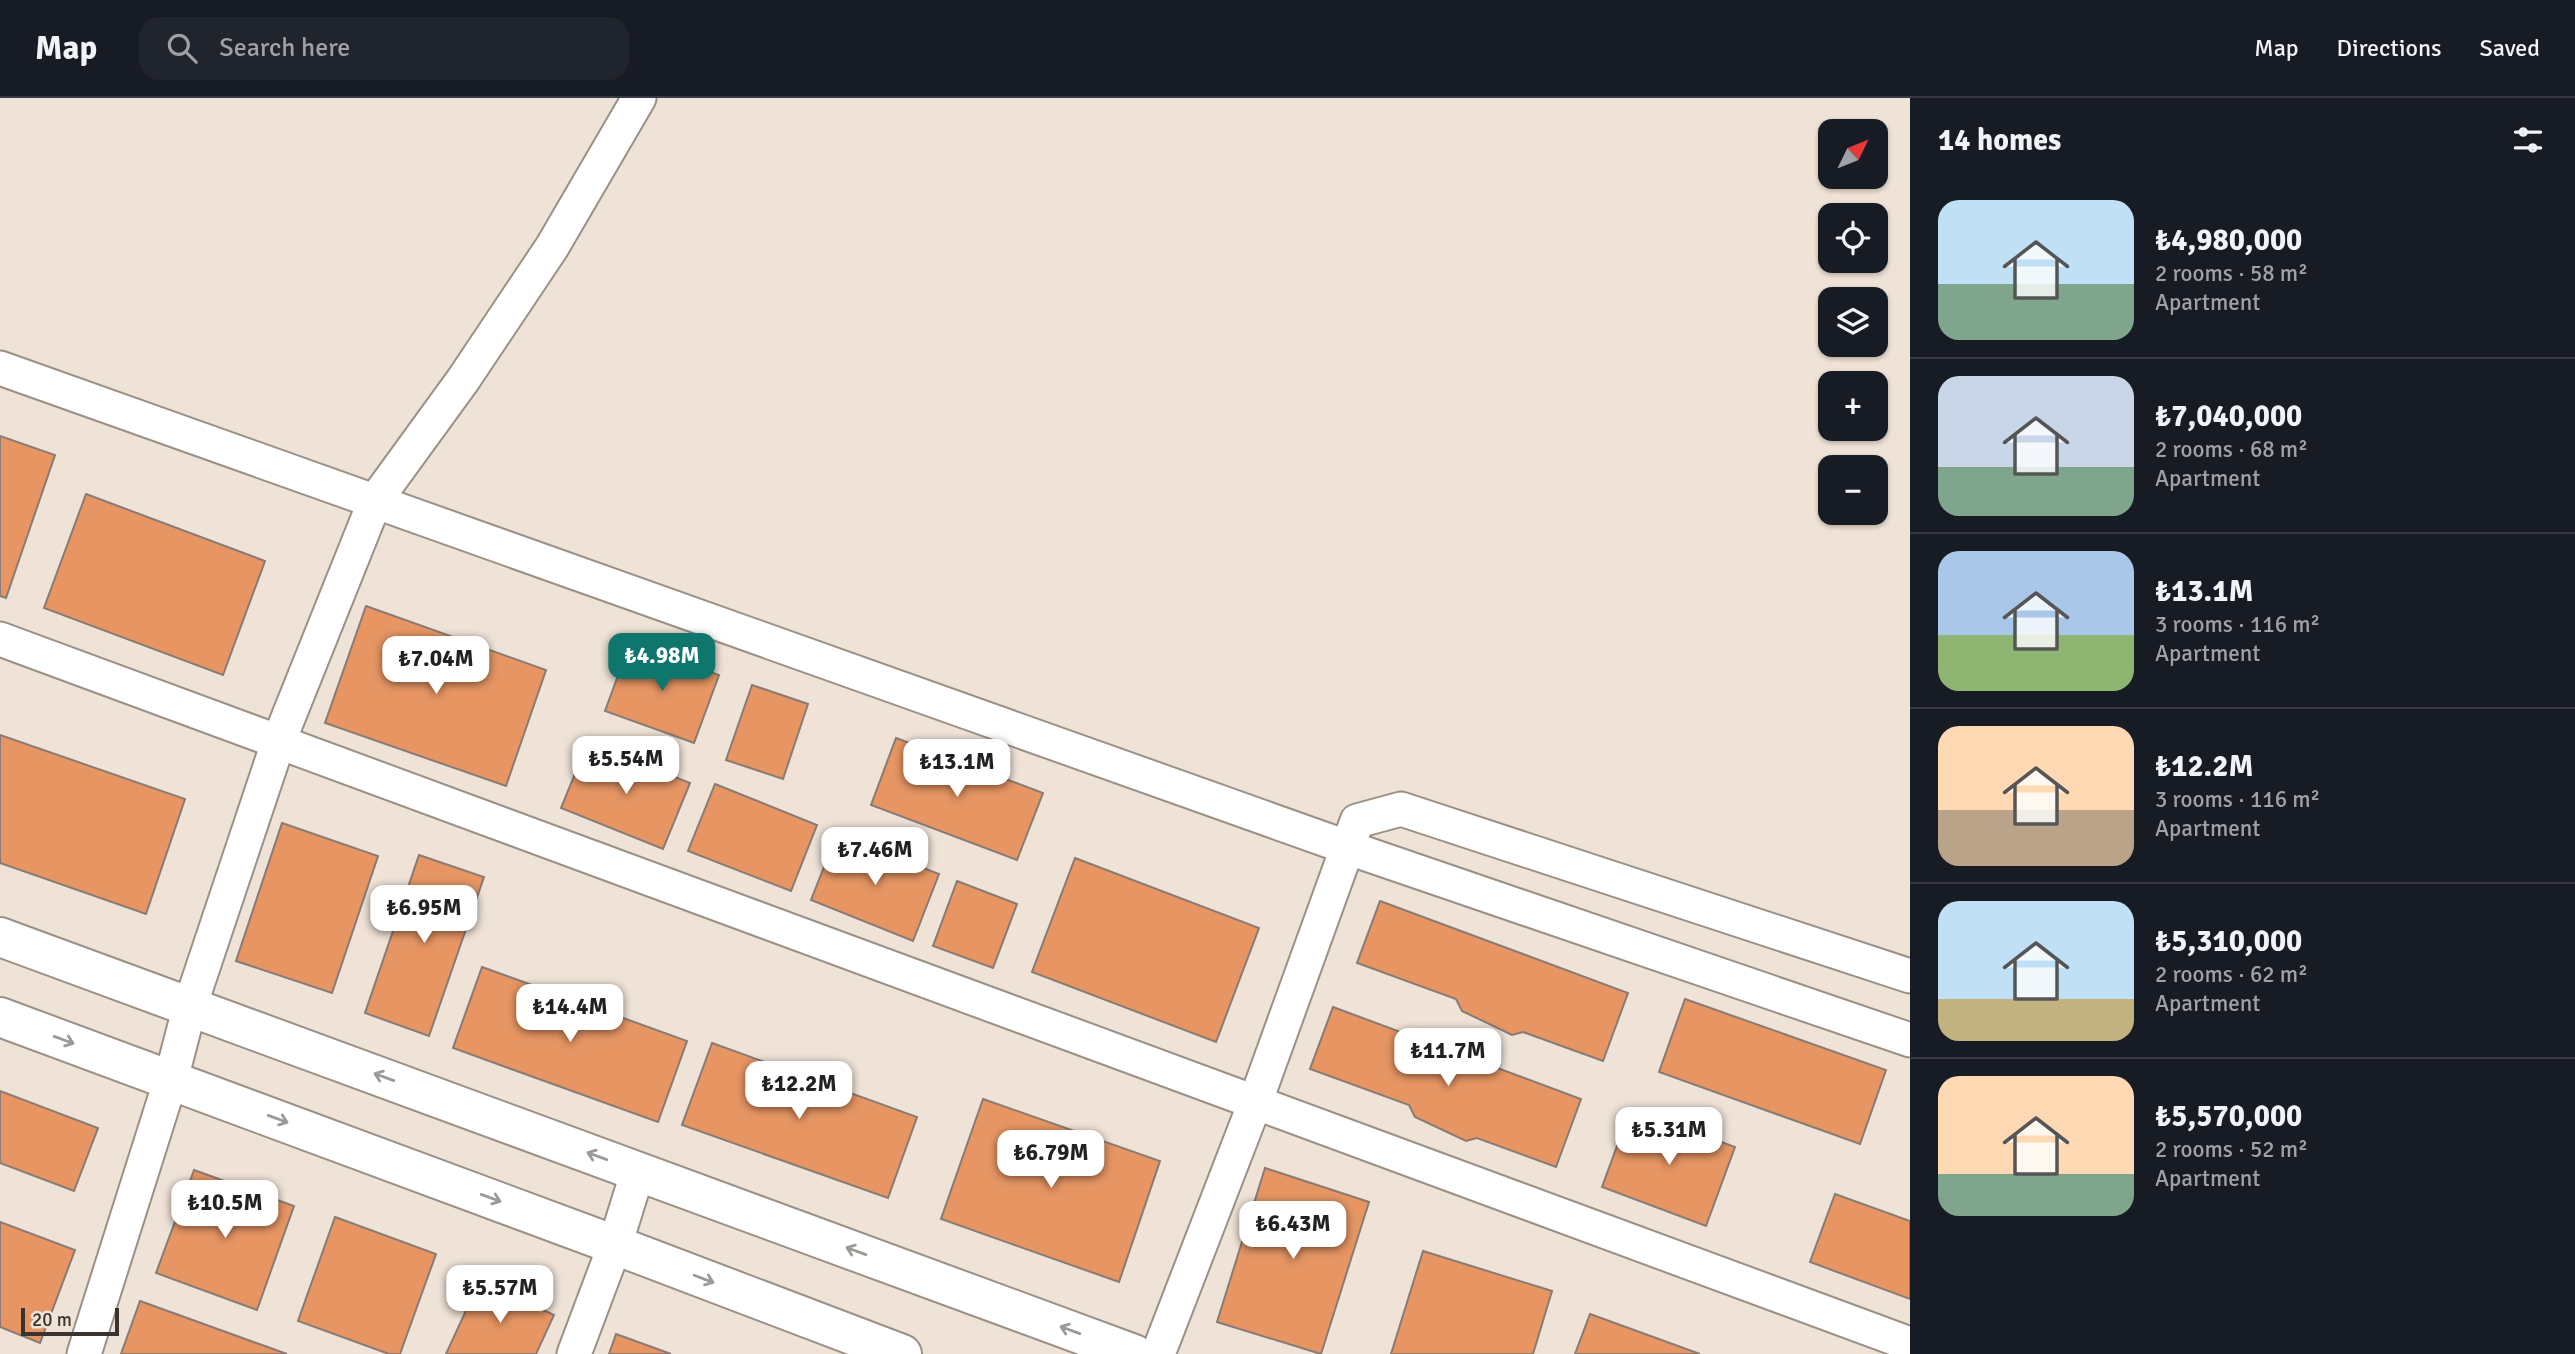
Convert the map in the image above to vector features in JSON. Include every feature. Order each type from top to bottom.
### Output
[{"type":"main road","points":[[0,937],[1134,1354]]},
{"type":"main road","points":[[0,1017],[902,1354]]},
{"type":"street","points":[[84,1354],[171,1079],[190,1006],[278,743],[375,501],[463,380],[552,247],[639,98]]},
{"type":"street","points":[[0,368],[1349,848],[1910,1040]]},
{"type":"street","points":[[0,639],[1910,1344]]},
{"type":"street","points":[[1158,1354],[1255,1103],[1357,821],[1401,809],[1910,976]]},
{"type":"street","points":[[574,1354],[615,1245],[638,1171]]},
{"type":"building","points":[[0,436],[55,455],[6,598],[0,596]]},
{"type":"building","points":[[86,494],[265,561],[223,675],[44,608]]},
{"type":"building","points":[[366,606],[546,670],[506,786],[325,723]]},
{"type":"building","points":[[630,643],[719,675],[694,743],[605,711]]},
{"type":"building","points":[[752,685],[808,704],[783,779],[726,760]]},
{"type":"building","points":[[0,735],[185,799],[146,914],[0,863]]},
{"type":"building","points":[[896,738],[1043,793],[1017,860],[871,805]]},
{"type":"building","points":[[588,742],[690,783],[663,849],[561,808]]},
{"type":"building","points":[[715,784],[817,825],[791,891],[688,851]]},
{"type":"building","points":[[282,823],[378,856],[332,993],[236,961]]},
{"type":"building","points":[[837,834],[939,874],[913,941],[811,900]]},
{"type":"building","points":[[419,855],[484,877],[429,1036],[365,1013]]},
{"type":"building","points":[[1075,858],[1259,928],[1216,1042],[1032,972]]},
{"type":"building","points":[[957,881],[1017,904],[993,968],[933,946]]},
{"type":"building","points":[[1380,901],[1628,993],[1603,1061],[1523,1032],[1512,1035],[1462,1011],[1456,999],[1357,963]]},
{"type":"building","points":[[482,967],[687,1041],[658,1122],[453,1048]]},
{"type":"building","points":[[1685,999],[1886,1070],[1860,1144],[1659,1072]]},
{"type":"building","points":[[1333,1007],[1581,1099],[1556,1167],[1477,1138],[1466,1141],[1415,1117],[1409,1105],[1310,1069]]},
{"type":"building","points":[[712,1043],[917,1117],[888,1198],[682,1125]]},
{"type":"building","points":[[0,1091],[98,1128],[74,1191],[0,1163]]},
{"type":"building","points":[[983,1099],[1160,1161],[1119,1282],[941,1219]]},
{"type":"building","points":[[1631,1108],[1735,1147],[1706,1226],[1602,1187]]},
{"type":"building","points":[[1265,1168],[1369,1202],[1321,1354],[1217,1322]]},
{"type":"building","points":[[194,1170],[294,1206],[257,1310],[156,1273]]},
{"type":"building","points":[[1835,1194],[1910,1221],[1910,1299],[1810,1262]]},
{"type":"building","points":[[335,1217],[436,1254],[400,1354],[389,1354],[298,1321]]},
{"type":"building","points":[[0,1222],[75,1250],[40,1343],[0,1327]]},
{"type":"building","points":[[1423,1251],[1552,1291],[1533,1354],[1391,1354]]},
{"type":"building","points":[[480,1280],[554,1315],[536,1354],[446,1354]]},
{"type":"building","points":[[140,1301],[287,1354],[121,1354]]},
{"type":"building","points":[[1590,1314],[1700,1354],[1575,1354]]},
{"type":"building","points":[[616,1334],[671,1354],[609,1354]]}]
